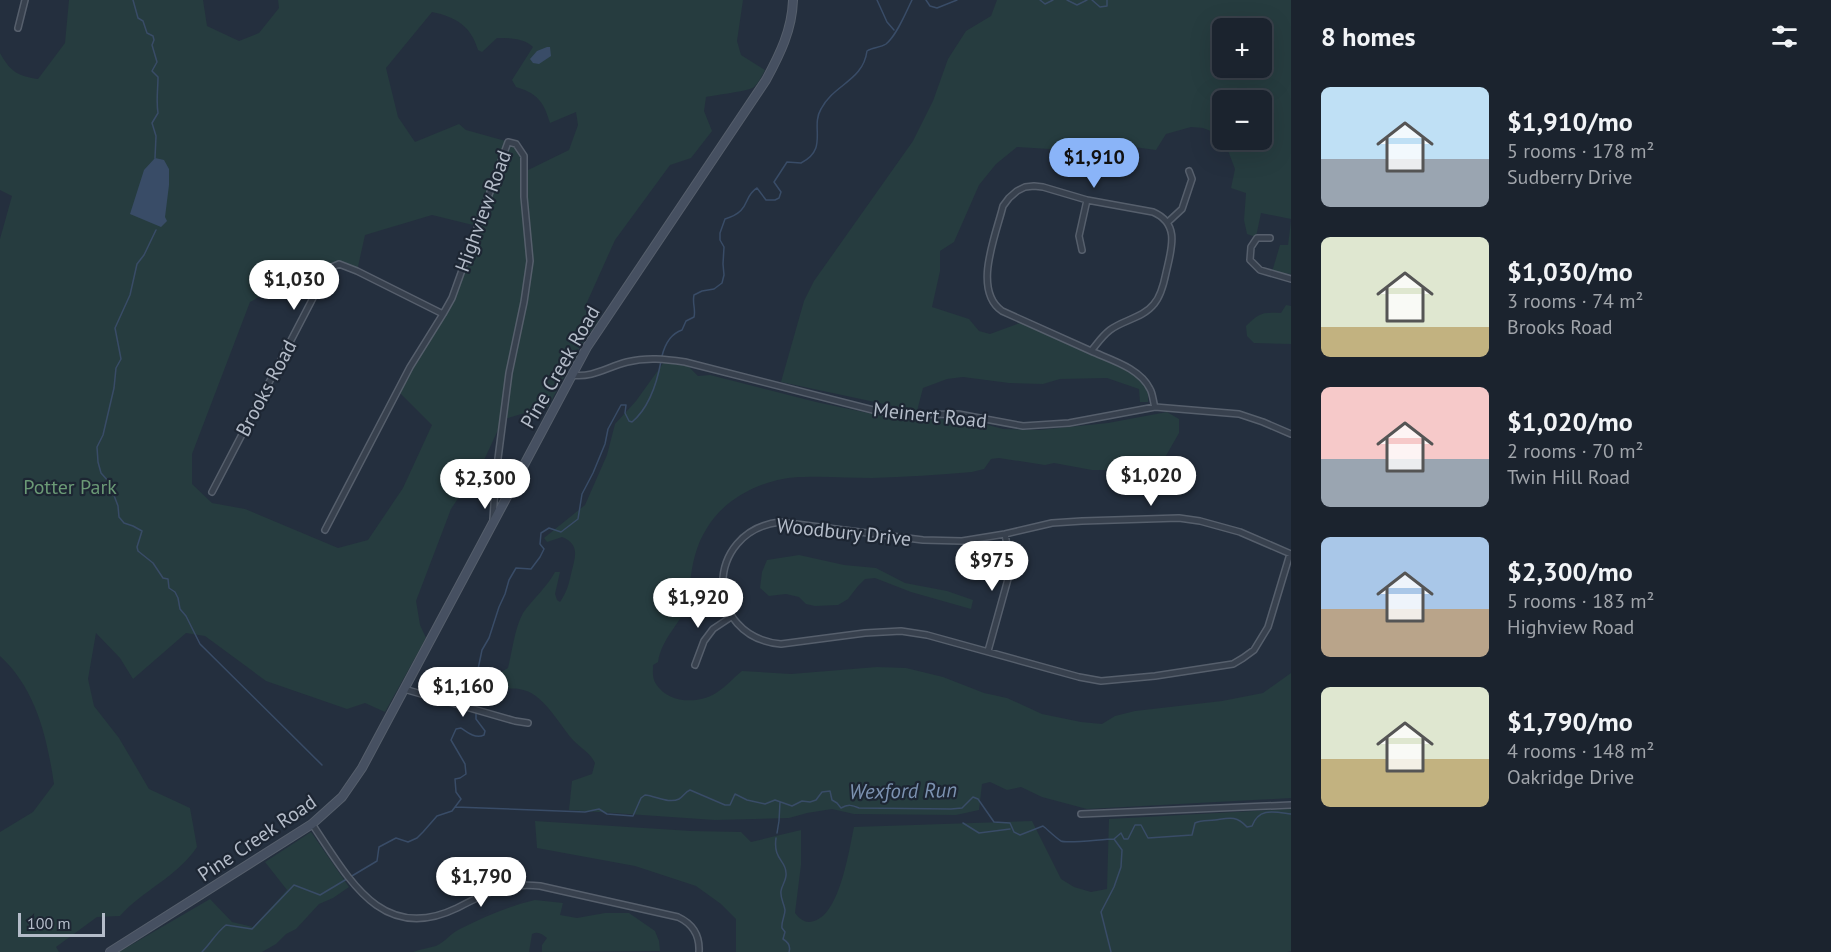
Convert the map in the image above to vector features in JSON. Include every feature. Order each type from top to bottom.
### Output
[{"type":"street","points":[[18,28],[25,0]]},
{"type":"street","name":"Pine Creek Road","points":[[110,952],[312,825],[337,802],[355,779],[587,346],[766,80],[788,32],[793,0]]},
{"type":"street","name":"Highview Road","points":[[325,530],[410,367],[443,314],[458,283],[508,142],[516,144],[524,156],[524,197],[530,261],[509,374],[496,474],[493,521]]},
{"type":"street","points":[[1168,222],[1182,209],[1192,179],[1189,171]]},
{"type":"street","points":[[1091,351],[1111,329],[1142,314],[1155,303],[1163,283],[1173,244],[1168,222],[1161,215],[1153,212],[1087,200],[1043,187],[1025,187],[1009,198],[1003,206],[986,280],[987,290],[995,307],[1002,311],[1091,351],[1121,364],[1142,377],[1150,389],[1155,408]]},
{"type":"street","points":[[1082,250],[1079,236],[1087,200]]},
{"type":"street","points":[[1270,238],[1257,238],[1251,247],[1250,260],[1260,270],[1291,279]]},
{"type":"street","name":"Brooks Road","points":[[212,492],[326,273],[332,267],[339,264],[352,268],[443,314]]},
{"type":"street","name":"Meinert Road","points":[[572,375],[591,375],[618,364],[640,359],[665,359],[873,410],[905,415],[958,414],[1023,426],[1070,423],[1155,408],[1239,414],[1291,435]]},
{"type":"street","name":"Woodbury Drive","points":[[731,618],[725,605],[722,587],[723,573],[729,555],[746,534],[769,523],[791,522],[940,541],[962,541],[1052,523],[1179,518],[1240,532],[1290,554]]},
{"type":"street","points":[[988,651],[1008,579],[1010,561],[1005,534]]},
{"type":"street","points":[[695,665],[704,641],[713,629],[731,618],[743,631],[770,643],[791,644],[865,633],[901,631],[927,635],[1101,681],[1155,676],[1233,664],[1254,650],[1268,627],[1290,554]]},
{"type":"street","points":[[404,689],[528,723]]},
{"type":"street","points":[[1081,814],[1291,805]]},
{"type":"street","points":[[312,825],[362,894],[376,907],[388,913],[410,918],[434,916],[496,889],[533,885],[678,917],[693,927],[698,935],[699,952]]},
{"type":"green space","name":"Potter Park","points":[[69,0],[203,0],[207,26],[239,41],[259,33],[279,8],[278,0],[743,0],[737,41],[741,55],[765,70],[754,87],[706,97],[704,111],[712,131],[691,158],[670,165],[615,240],[584,309],[598,321],[580,347],[548,407],[503,419],[485,458],[451,509],[416,601],[420,625],[426,638],[385,712],[365,703],[347,709],[266,681],[205,636],[186,633],[133,679],[120,658],[96,633],[88,679],[94,706],[119,738],[149,789],[190,808],[197,847],[180,867],[139,898],[120,916],[97,917],[56,947],[59,952],[0,952],[0,832],[33,812],[54,784],[48,749],[38,715],[23,683],[0,656],[0,239],[12,196],[0,190],[0,53],[15,72],[38,79],[65,43]],"holes":[[[432,12],[461,24],[471,35],[478,50],[482,52],[497,38],[521,40],[533,47],[512,80],[516,87],[539,99],[550,123],[576,112],[578,125],[569,150],[524,172],[520,148],[516,144],[466,130],[459,124],[415,142],[398,117],[386,68]],[[432,215],[477,226],[443,314],[397,390],[432,425],[403,488],[368,540],[338,548],[245,509],[212,503],[192,484],[192,454],[250,302],[315,269],[343,267],[357,271],[365,235]]]},
{"type":"green space","points":[[997,0],[1291,0],[1291,219],[1261,213],[1256,237],[1247,234],[1244,220],[1246,193],[1231,188],[1235,169],[1228,150],[1272,150],[1272,90],[1212,90],[1212,131],[1191,127],[1166,134],[1156,150],[1134,147],[1111,165],[1094,164],[1066,150],[1017,147],[996,164],[979,185],[954,242],[940,251],[940,271],[932,307],[969,319],[979,331],[990,334],[1020,323],[1122,368],[1142,380],[1148,390],[1148,402],[1140,402],[1139,389],[1107,378],[1060,379],[1043,384],[1009,383],[963,377],[947,379],[923,388],[917,411],[781,382],[804,301],[814,281],[913,141],[933,101],[948,59],[966,31],[991,16]]},
{"type":"green space","points":[[1291,221],[1291,274],[1272,272],[1280,245],[1288,245]]},
{"type":"green space","points":[[1286,305],[1291,306],[1291,344],[1254,343],[1247,336],[1246,326],[1254,318],[1265,313],[1281,313]]},
{"type":"green space","points":[[664,362],[688,366],[698,376],[710,375],[816,402],[901,420],[956,419],[1003,429],[1039,430],[1108,423],[1167,412],[1179,419],[1179,433],[1163,461],[1155,468],[1092,470],[1054,463],[1045,465],[999,458],[991,459],[984,469],[972,472],[872,478],[790,478],[776,480],[749,490],[736,498],[715,517],[700,541],[693,562],[689,597],[685,610],[663,645],[658,662],[653,665],[655,682],[662,691],[676,699],[693,700],[709,697],[742,671],[791,674],[877,667],[906,668],[943,677],[984,693],[1007,698],[1042,714],[1102,724],[1115,716],[1135,711],[1222,701],[1263,693],[1291,673],[1291,798],[1087,809],[1042,797],[1021,787],[1007,790],[990,782],[982,784],[979,810],[956,815],[854,814],[832,809],[789,818],[715,820],[569,810],[572,781],[592,774],[595,763],[593,759],[573,740],[543,702],[528,691],[500,690],[493,682],[496,675],[508,668],[523,613],[555,572],[560,572],[555,594],[560,602],[568,586],[575,560],[574,547],[562,537],[547,542],[544,538],[585,505],[607,455],[615,424],[636,401]]},
{"type":"green space","points":[[799,555],[844,565],[876,568],[905,583],[947,591],[973,600],[971,609],[911,592],[875,578],[865,579],[848,599],[838,605],[815,606],[806,604],[799,597],[786,594],[769,596],[760,588],[762,572],[767,560]]},
{"type":"green space","points":[[1291,809],[1291,951],[1287,952],[736,952],[736,919],[721,904],[696,886],[635,866],[537,848],[535,821],[741,832],[751,842],[801,830],[801,865],[795,913],[808,922],[823,916],[831,907],[842,880],[854,827],[1032,821],[1061,879],[1074,887],[1091,892],[1107,889],[1109,819]]},
{"type":"green space","points":[[311,832],[349,887],[319,904],[296,929],[286,934],[276,944],[262,952],[119,952],[210,899],[232,922],[253,927],[287,890],[265,862]]},
{"type":"green space","points":[[535,900],[563,903],[560,915],[577,918],[605,913],[629,913],[655,931],[660,951],[542,952],[542,945],[547,938],[536,933],[532,934],[529,952],[413,952],[436,946],[457,931],[487,916]]},
{"type":"water","points":[[550,47],[551,56],[539,64],[533,63],[530,59],[537,51]]},
{"type":"water","points":[[155,158],[164,160],[169,169],[165,217],[167,221],[161,227],[130,214],[144,170]]},
{"type":"waterway","points":[[133,0],[138,18],[143,21],[147,33],[153,36],[154,40],[152,45],[157,62],[152,71],[158,77],[158,113],[152,123],[156,136],[155,158]]},
{"type":"waterway","points":[[877,0],[887,22],[894,30]]},
{"type":"waterway","points":[[662,356],[671,337],[682,330],[686,321],[694,317],[694,295],[714,289],[722,283],[724,247],[720,240],[720,233],[725,219],[739,212],[757,188],[766,200],[779,198],[781,192],[774,182],[787,162],[801,163],[809,157],[817,145],[817,123],[821,109],[833,94],[860,69],[867,51],[884,45],[890,40],[912,0]]},
{"type":"waterway","points":[[926,0],[930,6],[937,8],[957,0]]},
{"type":"waterway","points":[[1040,0],[1045,4],[1053,0]]},
{"type":"waterway","points":[[1067,0],[1077,5],[1087,0]]},
{"type":"waterway","points":[[1092,0],[1100,7],[1107,6],[1107,0]]},
{"type":"waterway","points":[[156,230],[137,264],[130,295],[115,328],[121,359],[116,368],[114,388],[103,435],[97,447],[101,473],[109,482],[118,506],[119,517],[124,523],[142,531],[138,551],[153,563],[163,578],[168,579],[169,588],[175,592],[180,609],[200,644],[322,765]]},
{"type":"waterway","points":[[476,707],[473,693],[482,650],[489,638],[509,580],[516,568],[531,569],[540,557],[544,549],[540,544],[541,533],[549,528],[561,532],[578,519],[582,494],[605,444],[608,429],[621,405],[626,405],[625,413],[632,422],[644,409],[655,386],[661,361]]},
{"type":"waterway","points":[[202,952],[226,925],[252,929],[294,885],[320,895],[377,861],[379,847],[396,838],[408,842],[417,838],[437,816],[452,811],[461,799],[456,792],[455,779],[466,774],[465,764],[451,740],[456,729],[461,728],[475,736],[484,735],[485,731],[476,719],[476,712]]},
{"type":"waterway","name":"Wexford Run","points":[[455,807],[585,812],[599,809],[607,814],[633,816],[641,798],[645,795],[675,800],[690,790],[725,805],[730,805],[735,794],[747,800],[765,804],[775,800],[792,806],[802,801],[816,800],[822,792],[830,791],[832,800],[841,808],[850,805],[859,808],[951,809],[962,808],[973,797],[978,799],[994,822],[1010,823],[1014,832],[1020,835],[1043,826],[1061,841],[1070,842],[1114,839],[1121,833],[1124,839],[1128,839],[1135,825],[1141,825],[1148,838],[1192,835],[1195,823],[1200,821],[1232,818],[1247,827],[1252,826],[1263,813],[1291,814]]},
{"type":"waterway","points":[[777,833],[780,802]]},
{"type":"waterway","points":[[963,823],[979,833],[1010,829]]},
{"type":"waterway","points":[[776,838],[776,851],[786,873],[781,891],[785,910],[782,928],[785,932],[783,939],[789,944],[789,952]]},
{"type":"waterway","points":[[1111,952],[1101,912],[1121,867],[1122,850],[1114,839]]}]
